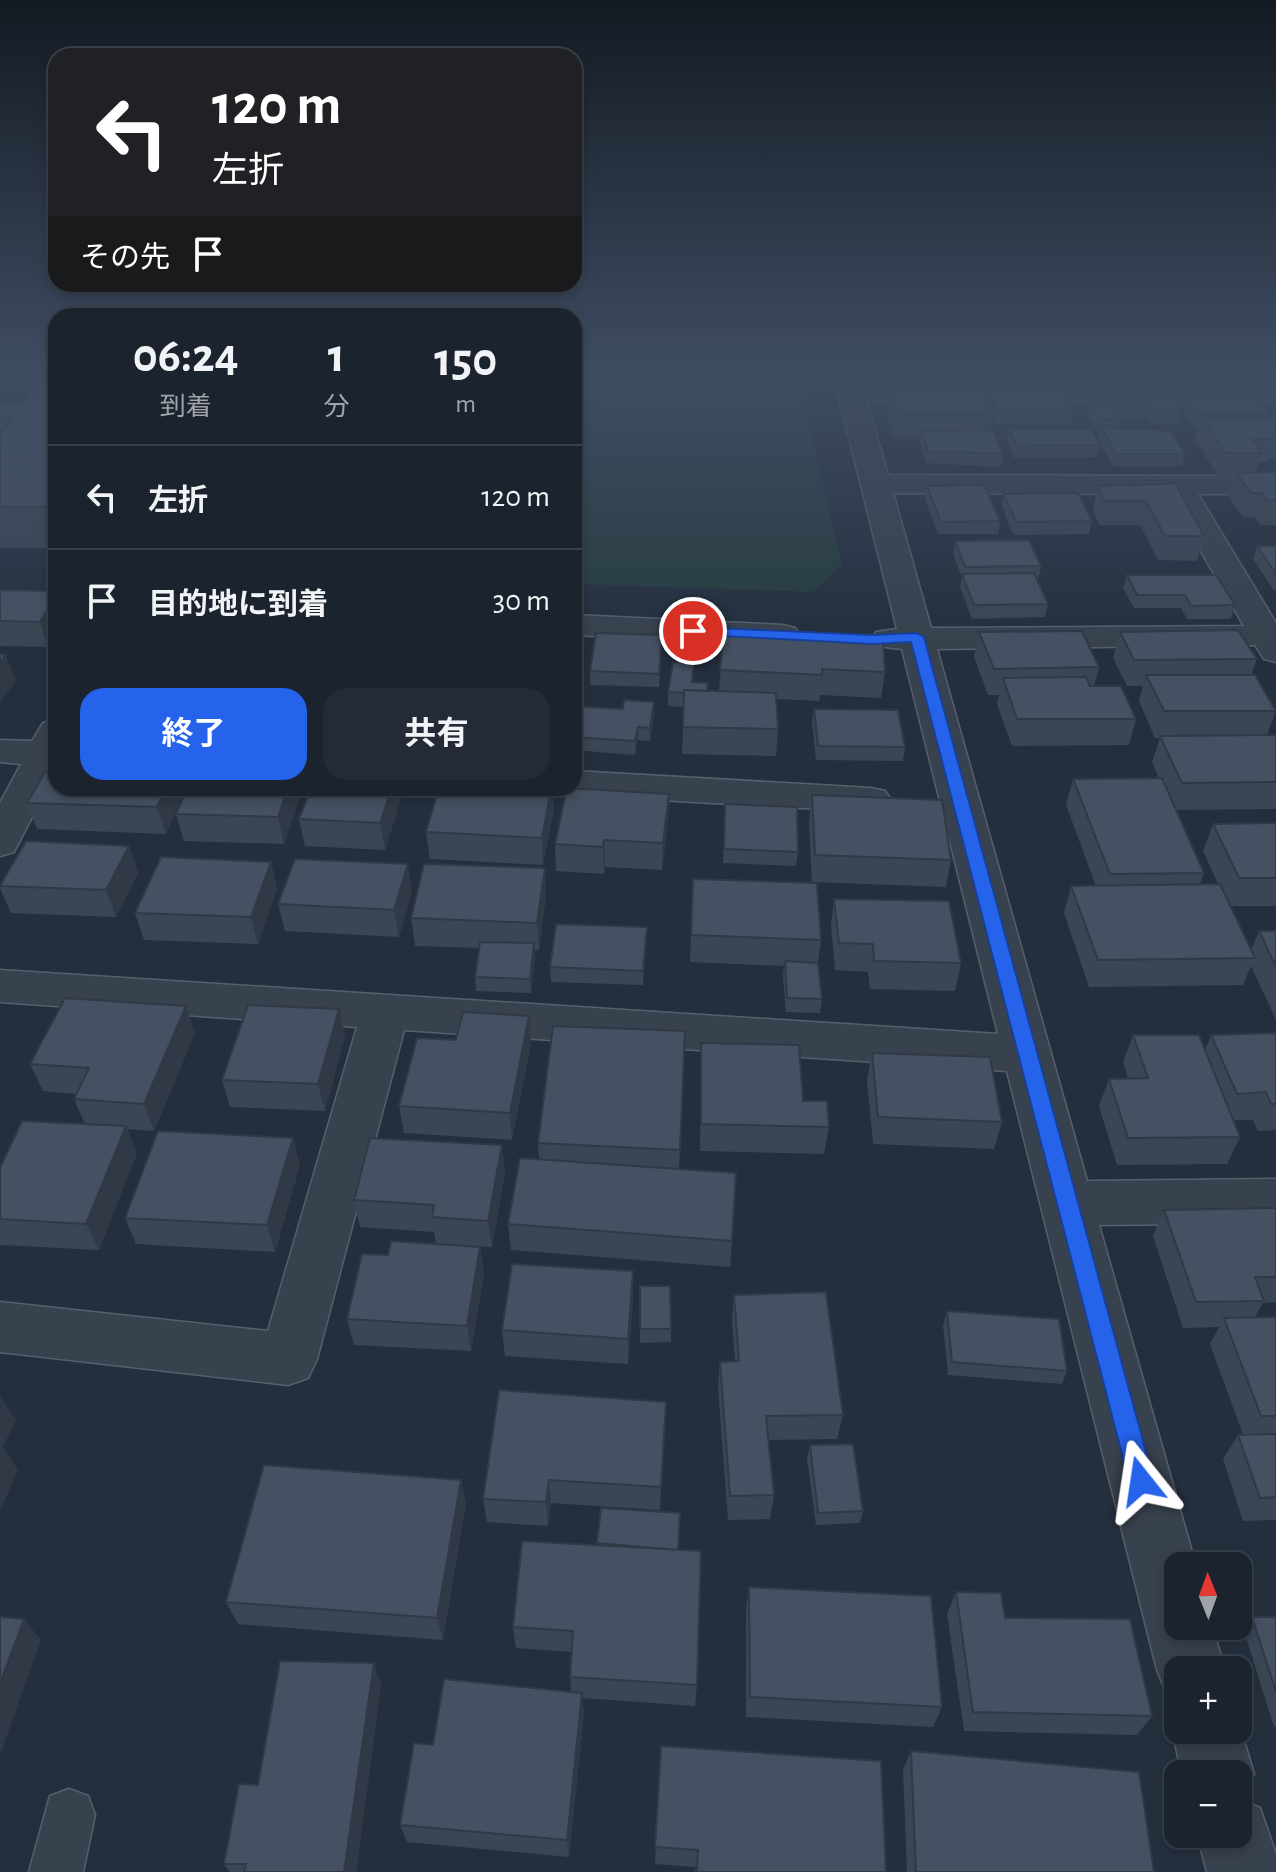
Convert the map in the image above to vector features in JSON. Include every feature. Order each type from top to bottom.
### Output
[{"type":"street","points":[[869,461],[1164,1566]]},
{"type":"street","points":[[875,484],[1276,485]]},
{"type":"street","points":[[1178,485],[1273,639]]},
{"type":"street","points":[[582,625],[809,637]]},
{"type":"street","points":[[856,639],[1273,639]]},
{"type":"street","points":[[0,751],[48,746]]},
{"type":"street","points":[[0,843],[48,753]]},
{"type":"street","points":[[582,783],[963,805]]},
{"type":"street","points":[[0,986],[1029,1054]]},
{"type":"street","points":[[0,1327],[288,1359],[385,1012]]},
{"type":"street","points":[[1068,1203],[1276,1201]]},
{"type":"street","points":[[1238,1848],[1244,1872]]},
{"type":"lane","points":[[56,1872],[69,1815]]},
{"type":"green space","points":[[582,461],[818,461],[842,564],[813,592],[582,584]]},
{"type":"building","points":[[0,461],[48,461],[48,507],[0,507]]},
{"type":"building","points":[[1276,472],[1276,500],[1268,501],[1262,493],[1251,493],[1236,473]]},
{"type":"building","points":[[1131,481],[1167,481],[1169,484],[1133,485]]},
{"type":"building","points":[[1175,483],[1204,536],[1165,536],[1146,501],[1105,501],[1098,486]]},
{"type":"building","points":[[984,485],[1000,521],[941,522],[927,486]]},
{"type":"building","points":[[1078,493],[1092,521],[1016,522],[1004,494]]},
{"type":"building","points":[[1029,540],[1041,566],[965,567],[955,541]]},
{"type":"building","points":[[1257,546],[1276,546],[1276,574]]},
{"type":"building","points":[[1034,573],[1048,604],[974,605],[962,574]]},
{"type":"building","points":[[1127,575],[1216,575],[1235,605],[1191,606],[1185,595],[1137,595]]},
{"type":"building","points":[[0,590],[48,591],[48,613],[40,622],[0,621]]},
{"type":"building","points":[[724,629],[883,637],[885,672],[822,669],[822,675],[720,670]]},
{"type":"building","points":[[1238,630],[1257,659],[1134,660],[1120,632]]},
{"type":"building","points":[[1082,631],[1099,667],[994,669],[979,632]]},
{"type":"building","points":[[596,633],[662,635],[659,674],[590,671]]},
{"type":"building","points":[[673,662],[694,663],[692,682],[708,683],[707,691],[668,692]]},
{"type":"building","points":[[1146,675],[1255,675],[1276,711],[1164,711]]},
{"type":"building","points":[[1086,677],[1090,686],[1121,686],[1136,719],[1017,719],[1003,678]]},
{"type":"building","points":[[684,690],[776,693],[778,729],[683,727]]},
{"type":"building","points":[[624,700],[654,702],[650,728],[638,727],[635,741],[582,738],[582,706],[623,709]]},
{"type":"building","points":[[814,709],[898,710],[905,747],[818,746]]},
{"type":"building","points":[[1276,735],[1276,782],[1182,783],[1160,736]]},
{"type":"building","points":[[46,770],[48,796],[162,796],[157,807],[27,803]]},
{"type":"building","points":[[1162,778],[1204,873],[1110,874],[1073,779]]},
{"type":"building","points":[[582,789],[669,794],[663,843],[604,840],[603,847],[555,844],[565,796],[582,796]]},
{"type":"building","points":[[812,795],[942,800],[951,860],[815,855]]},
{"type":"building","points":[[184,796],[285,796],[278,817],[176,814]]},
{"type":"building","points":[[308,796],[389,796],[380,823],[299,819]]},
{"type":"building","points":[[437,796],[550,796],[542,838],[426,832]]},
{"type":"building","points":[[725,804],[797,807],[798,852],[724,849]]},
{"type":"building","points":[[1276,823],[1276,878],[1239,878],[1213,824]]},
{"type":"building","points":[[26,841],[129,846],[106,890],[0,886]]},
{"type":"building","points":[[161,857],[271,862],[251,917],[135,913]]},
{"type":"building","points":[[295,859],[408,864],[394,910],[278,904]]},
{"type":"building","points":[[424,864],[545,868],[537,923],[411,918]]},
{"type":"building","points":[[693,879],[817,883],[821,940],[691,935]]},
{"type":"building","points":[[1220,884],[1255,958],[1098,960],[1071,886]]},
{"type":"building","points":[[834,899],[949,901],[961,963],[874,961],[873,944],[839,943]]},
{"type":"building","points":[[556,924],[647,927],[643,971],[550,967]]},
{"type":"building","points":[[1259,931],[1276,931],[1276,967]]},
{"type":"building","points":[[480,942],[534,943],[530,979],[475,977]]},
{"type":"building","points":[[785,961],[818,963],[822,999],[787,998]]},
{"type":"building","points":[[65,998],[186,1006],[144,1104],[74,1099],[89,1068],[30,1064]]},
{"type":"building","points":[[248,1005],[339,1009],[318,1084],[222,1080]]},
{"type":"building","points":[[463,1012],[529,1016],[510,1113],[399,1106],[417,1038],[456,1040]]},
{"type":"building","points":[[553,1026],[685,1031],[680,1150],[538,1143]]},
{"type":"building","points":[[1276,1033],[1276,1104],[1271,1104],[1266,1092],[1237,1094],[1211,1035]]},
{"type":"building","points":[[1133,1035],[1199,1035],[1240,1137],[1128,1138],[1109,1079],[1148,1078]]},
{"type":"building","points":[[701,1043],[799,1045],[803,1101],[827,1101],[829,1127],[701,1124]]},
{"type":"building","points":[[872,1053],[990,1057],[1002,1122],[878,1117]]},
{"type":"building","points":[[22,1121],[126,1126],[86,1224],[0,1219],[0,1168]]},
{"type":"building","points":[[158,1131],[293,1138],[267,1225],[125,1218]]},
{"type":"building","points":[[370,1138],[502,1145],[488,1221],[432,1217],[434,1205],[354,1200]]},
{"type":"building","points":[[520,1158],[736,1173],[732,1241],[508,1224]]},
{"type":"building","points":[[1276,1208],[1276,1277],[1255,1277],[1264,1301],[1196,1302],[1164,1210]]},
{"type":"building","points":[[391,1241],[480,1247],[467,1326],[347,1319],[362,1254],[388,1255]]},
{"type":"building","points":[[512,1264],[633,1271],[628,1339],[502,1330]]},
{"type":"building","points":[[640,1286],[670,1286],[671,1329],[640,1329]]},
{"type":"building","points":[[826,1292],[843,1415],[766,1416],[774,1495],[730,1496],[720,1362],[739,1361],[734,1295]]},
{"type":"building","points":[[947,1311],[1059,1319],[1067,1371],[952,1362]]},
{"type":"building","points":[[1276,1317],[1276,1416],[1261,1416],[1224,1318]]},
{"type":"building","points":[[499,1390],[666,1402],[661,1487],[549,1480],[546,1502],[483,1499]]},
{"type":"building","points":[[1276,1434],[1276,1497],[1260,1498],[1238,1435]]},
{"type":"building","points":[[853,1444],[863,1511],[818,1513],[810,1445]]},
{"type":"building","points":[[264,1465],[461,1480],[437,1618],[226,1602]]},
{"type":"building","points":[[601,1508],[680,1513],[678,1550],[597,1543]]},
{"type":"building","points":[[522,1541],[701,1551],[697,1685],[570,1677],[573,1631],[513,1627]]},
{"type":"building","points":[[749,1587],[931,1596],[942,1707],[750,1697]]},
{"type":"building","points":[[956,1592],[1001,1593],[1005,1618],[1130,1619],[1152,1716],[973,1712]]},
{"type":"building","points":[[0,1617],[24,1619],[0,1683]]},
{"type":"building","points":[[1252,1617],[1276,1617],[1276,1692]]},
{"type":"building","points":[[280,1661],[374,1663],[344,1872],[244,1872],[246,1864],[224,1864],[239,1784],[258,1785]]},
{"type":"building","points":[[444,1679],[582,1693],[567,1840],[400,1825],[414,1743],[433,1745]]},
{"type":"building","points":[[661,1746],[881,1761],[886,1872],[697,1872],[698,1850],[655,1847]]},
{"type":"building","points":[[911,1751],[1139,1772],[1154,1872],[916,1872]]},
{"type":"route","points":[[693,631],[872,640],[917,637],[1141,1481]]}]
